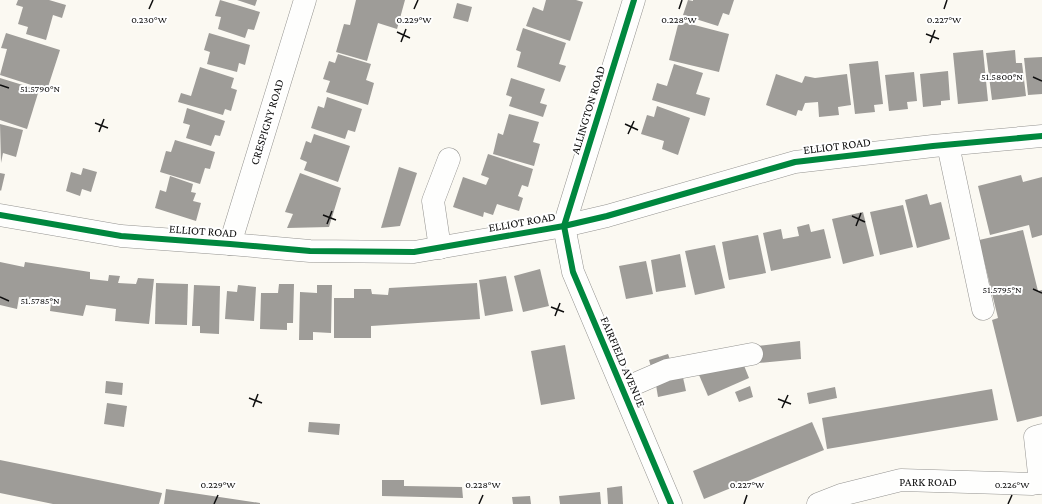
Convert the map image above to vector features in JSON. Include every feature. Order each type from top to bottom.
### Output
[{"type":"street","name":"CRESPIGNY ROAD","points":[[230,244],[305,0]]},
{"type":"street","name":"ALLINGTON ROAD","points":[[564,226],[634,0]]},
{"type":"street","name":"ELLIOT ROAD","points":[[0,215],[121,236],[310,251],[414,252],[564,226],[608,216],[795,162],[1042,136]]},
{"type":"street","points":[[948,145],[983,309]]},
{"type":"street","points":[[440,248],[433,201],[449,159]]},
{"type":"street","name":"FAIRFIELD AVENUE","points":[[564,226],[574,272],[671,504]]},
{"type":"street","points":[[623,389],[667,370],[752,354]]},
{"type":"street","points":[[1041,483],[1035,437],[1042,435]]},
{"type":"street","name":"PARK ROAD","points":[[818,504],[841,495],[901,480],[1041,483]]},
{"type":"building","points":[[18,0],[49,0],[66,5],[62,18],[53,15],[46,40],[26,34],[28,27],[18,24],[23,7],[16,5]]},
{"type":"building","points":[[220,0],[260,12],[254,30],[248,29],[245,38],[218,29],[221,17],[215,16]]},
{"type":"building","points":[[237,0],[257,0],[255,6]]},
{"type":"building","points":[[356,0],[405,0],[397,29],[378,23],[367,61],[336,52],[344,24],[350,25]]},
{"type":"building","points":[[546,0],[576,0],[583,2],[570,41],[526,26],[533,7],[543,11]]},
{"type":"building","points":[[688,0],[734,0],[729,15],[723,13],[718,26],[683,15]]},
{"type":"building","points":[[457,3],[472,7],[468,22],[453,18]]},
{"type":"building","points":[[679,21],[729,34],[719,72],[669,60]]},
{"type":"building","points":[[523,28],[566,43],[559,64],[566,66],[560,82],[517,67],[521,52],[516,50]]},
{"type":"building","points":[[6,33],[60,50],[47,90],[0,75],[7,49],[1,48]]},
{"type":"building","points":[[209,33],[250,45],[245,65],[239,63],[237,72],[207,64],[210,52],[204,50]]},
{"type":"building","points":[[983,50],[988,101],[958,104],[953,53]]},
{"type":"building","points":[[1015,50],[1016,63],[1022,63],[1026,96],[992,100],[986,53]]},
{"type":"building","points":[[338,54],[371,64],[366,80],[374,83],[368,105],[326,92],[330,81],[323,79],[329,61],[335,63]]},
{"type":"building","points":[[1042,57],[1042,94],[1028,95],[1024,58]]},
{"type":"building","points":[[878,61],[883,104],[874,105],[875,112],[855,114],[849,64]]},
{"type":"building","points":[[674,64],[703,73],[696,94],[710,98],[705,116],[652,100],[657,83],[667,86]]},
{"type":"building","points":[[200,67],[234,78],[231,88],[237,90],[231,111],[225,109],[223,115],[178,102],[181,93],[191,96]]},
{"type":"building","points":[[948,71],[950,100],[941,101],[941,105],[923,107],[920,74]]},
{"type":"building","points":[[914,72],[917,101],[907,102],[908,109],[889,111],[885,75]]},
{"type":"building","points":[[776,74],[802,83],[805,76],[815,78],[847,74],[851,105],[838,107],[839,115],[819,117],[818,102],[805,103],[802,111],[798,110],[796,116],[766,105]]},
{"type":"building","points":[[0,78],[39,90],[27,129],[0,120]]},
{"type":"building","points":[[511,78],[545,89],[540,103],[547,105],[543,117],[509,106],[512,97],[506,95]]},
{"type":"building","points":[[327,97],[362,109],[355,132],[348,130],[345,139],[311,128],[318,106],[324,108]]},
{"type":"building","points":[[657,106],[690,118],[678,155],[662,149],[664,141],[641,134],[647,115],[654,117]]},
{"type":"building","points":[[187,108],[225,121],[220,136],[215,135],[211,146],[186,138],[190,125],[183,123]]},
{"type":"building","points":[[509,114],[539,122],[533,142],[540,144],[534,166],[493,154],[498,133],[503,135]]},
{"type":"building","points":[[0,124],[23,130],[16,157],[3,153],[1,163]]},
{"type":"building","points":[[314,134],[350,146],[338,182],[304,170],[307,162],[300,159],[306,141],[311,143]]},
{"type":"building","points":[[175,140],[215,152],[210,169],[205,168],[200,184],[160,172],[166,151],[171,152]]},
{"type":"building","points":[[488,154],[533,169],[528,187],[522,185],[518,196],[523,198],[519,211],[497,204],[493,215],[484,212],[483,217],[453,207],[463,177],[486,185],[489,178],[481,175]]},
{"type":"building","points":[[399,167],[417,173],[400,226],[381,228]]},
{"type":"building","points":[[83,168],[97,172],[91,192],[82,189],[80,196],[66,191],[71,172],[81,175]]},
{"type":"building","points":[[0,173],[5,174],[1,191],[0,190]]},
{"type":"building","points":[[300,173],[341,188],[329,227],[287,228],[293,214],[285,212]]},
{"type":"building","points":[[1021,175],[1023,182],[1042,177],[1042,235],[1032,238],[1029,225],[990,235],[978,186]]},
{"type":"building","points":[[170,176],[193,184],[191,192],[196,193],[193,201],[201,203],[196,221],[155,208],[160,190],[166,192]]},
{"type":"building","points":[[927,194],[930,205],[941,202],[950,239],[917,248],[905,200]]},
{"type":"building","points":[[903,205],[913,247],[880,255],[870,212]]},
{"type":"building","points":[[863,212],[874,256],[843,264],[832,219]]},
{"type":"building","points":[[809,224],[811,232],[824,229],[831,258],[771,271],[763,233],[781,229],[783,239],[799,236],[797,227]]},
{"type":"building","points":[[1023,230],[1038,291],[1042,290],[1042,416],[1017,422],[992,320],[998,318],[979,240]]},
{"type":"building","points":[[758,235],[766,273],[729,280],[722,242]]},
{"type":"building","points":[[715,245],[725,288],[695,295],[685,251]]},
{"type":"building","points":[[680,254],[686,287],[656,292],[651,260]]},
{"type":"building","points":[[646,261],[653,294],[626,299],[619,266]]},
{"type":"building","points":[[0,262],[24,267],[25,262],[90,272],[90,279],[108,281],[109,275],[120,276],[118,283],[136,284],[138,278],[154,279],[149,324],[115,321],[116,309],[86,305],[83,316],[50,311],[51,303],[19,297],[17,309],[0,305]]},
{"type":"building","points":[[540,269],[549,306],[523,312],[514,276]]},
{"type":"building","points":[[506,276],[513,311],[485,316],[479,280]]},
{"type":"building","points":[[156,283],[188,284],[187,325],[155,324]]},
{"type":"building","points":[[477,283],[480,319],[371,326],[371,338],[334,338],[334,298],[354,298],[354,289],[371,289],[372,294],[388,295],[389,288]]},
{"type":"building","points":[[279,284],[294,284],[293,323],[287,323],[287,330],[260,329],[261,293],[278,293]]},
{"type":"building","points":[[194,285],[220,286],[219,334],[200,333],[200,326],[192,326]]},
{"type":"building","points":[[238,285],[256,287],[254,321],[225,319],[227,291],[237,292]]},
{"type":"building","points":[[317,285],[332,285],[331,333],[313,332],[313,340],[299,340],[300,292],[317,293]]},
{"type":"building","points":[[800,341],[801,359],[758,363],[757,346]]},
{"type":"building","points":[[565,345],[575,399],[541,405],[531,351]]},
{"type":"building","points":[[668,354],[672,365],[652,370],[649,360]]},
{"type":"building","points":[[741,358],[749,378],[708,396],[699,375]]},
{"type":"building","points":[[682,373],[686,391],[658,397],[655,379]]},
{"type":"building","points":[[106,381],[123,383],[122,395],[105,393]]},
{"type":"building","points":[[750,386],[753,397],[739,402],[735,392]]},
{"type":"building","points":[[835,387],[837,398],[809,404],[807,393]]},
{"type":"building","points":[[992,389],[998,420],[827,449],[822,418]]},
{"type":"building","points":[[107,403],[127,406],[124,427],[104,424]]},
{"type":"building","points":[[309,422],[340,424],[339,435],[308,432]]},
{"type":"building","points":[[812,422],[824,450],[704,499],[693,471]]},
{"type":"building","points":[[0,460],[162,493],[159,504],[53,504],[0,493]]},
{"type":"building","points":[[382,480],[404,480],[404,486],[462,487],[463,498],[382,496]]},
{"type":"building","points":[[622,486],[623,504],[608,504],[607,488]]},
{"type":"building","points":[[166,489],[260,503],[260,504],[164,504]]},
{"type":"building","points":[[600,492],[601,504],[560,504],[559,496]]},
{"type":"building","points":[[530,496],[531,504],[513,504],[512,497]]},
{"type":"cycle path","points":[[634,0],[564,226],[573,272],[671,504]]},
{"type":"cycle path","points":[[0,215],[121,236],[310,251],[414,252],[564,226],[607,216],[795,162],[933,146],[1042,136]]}]
